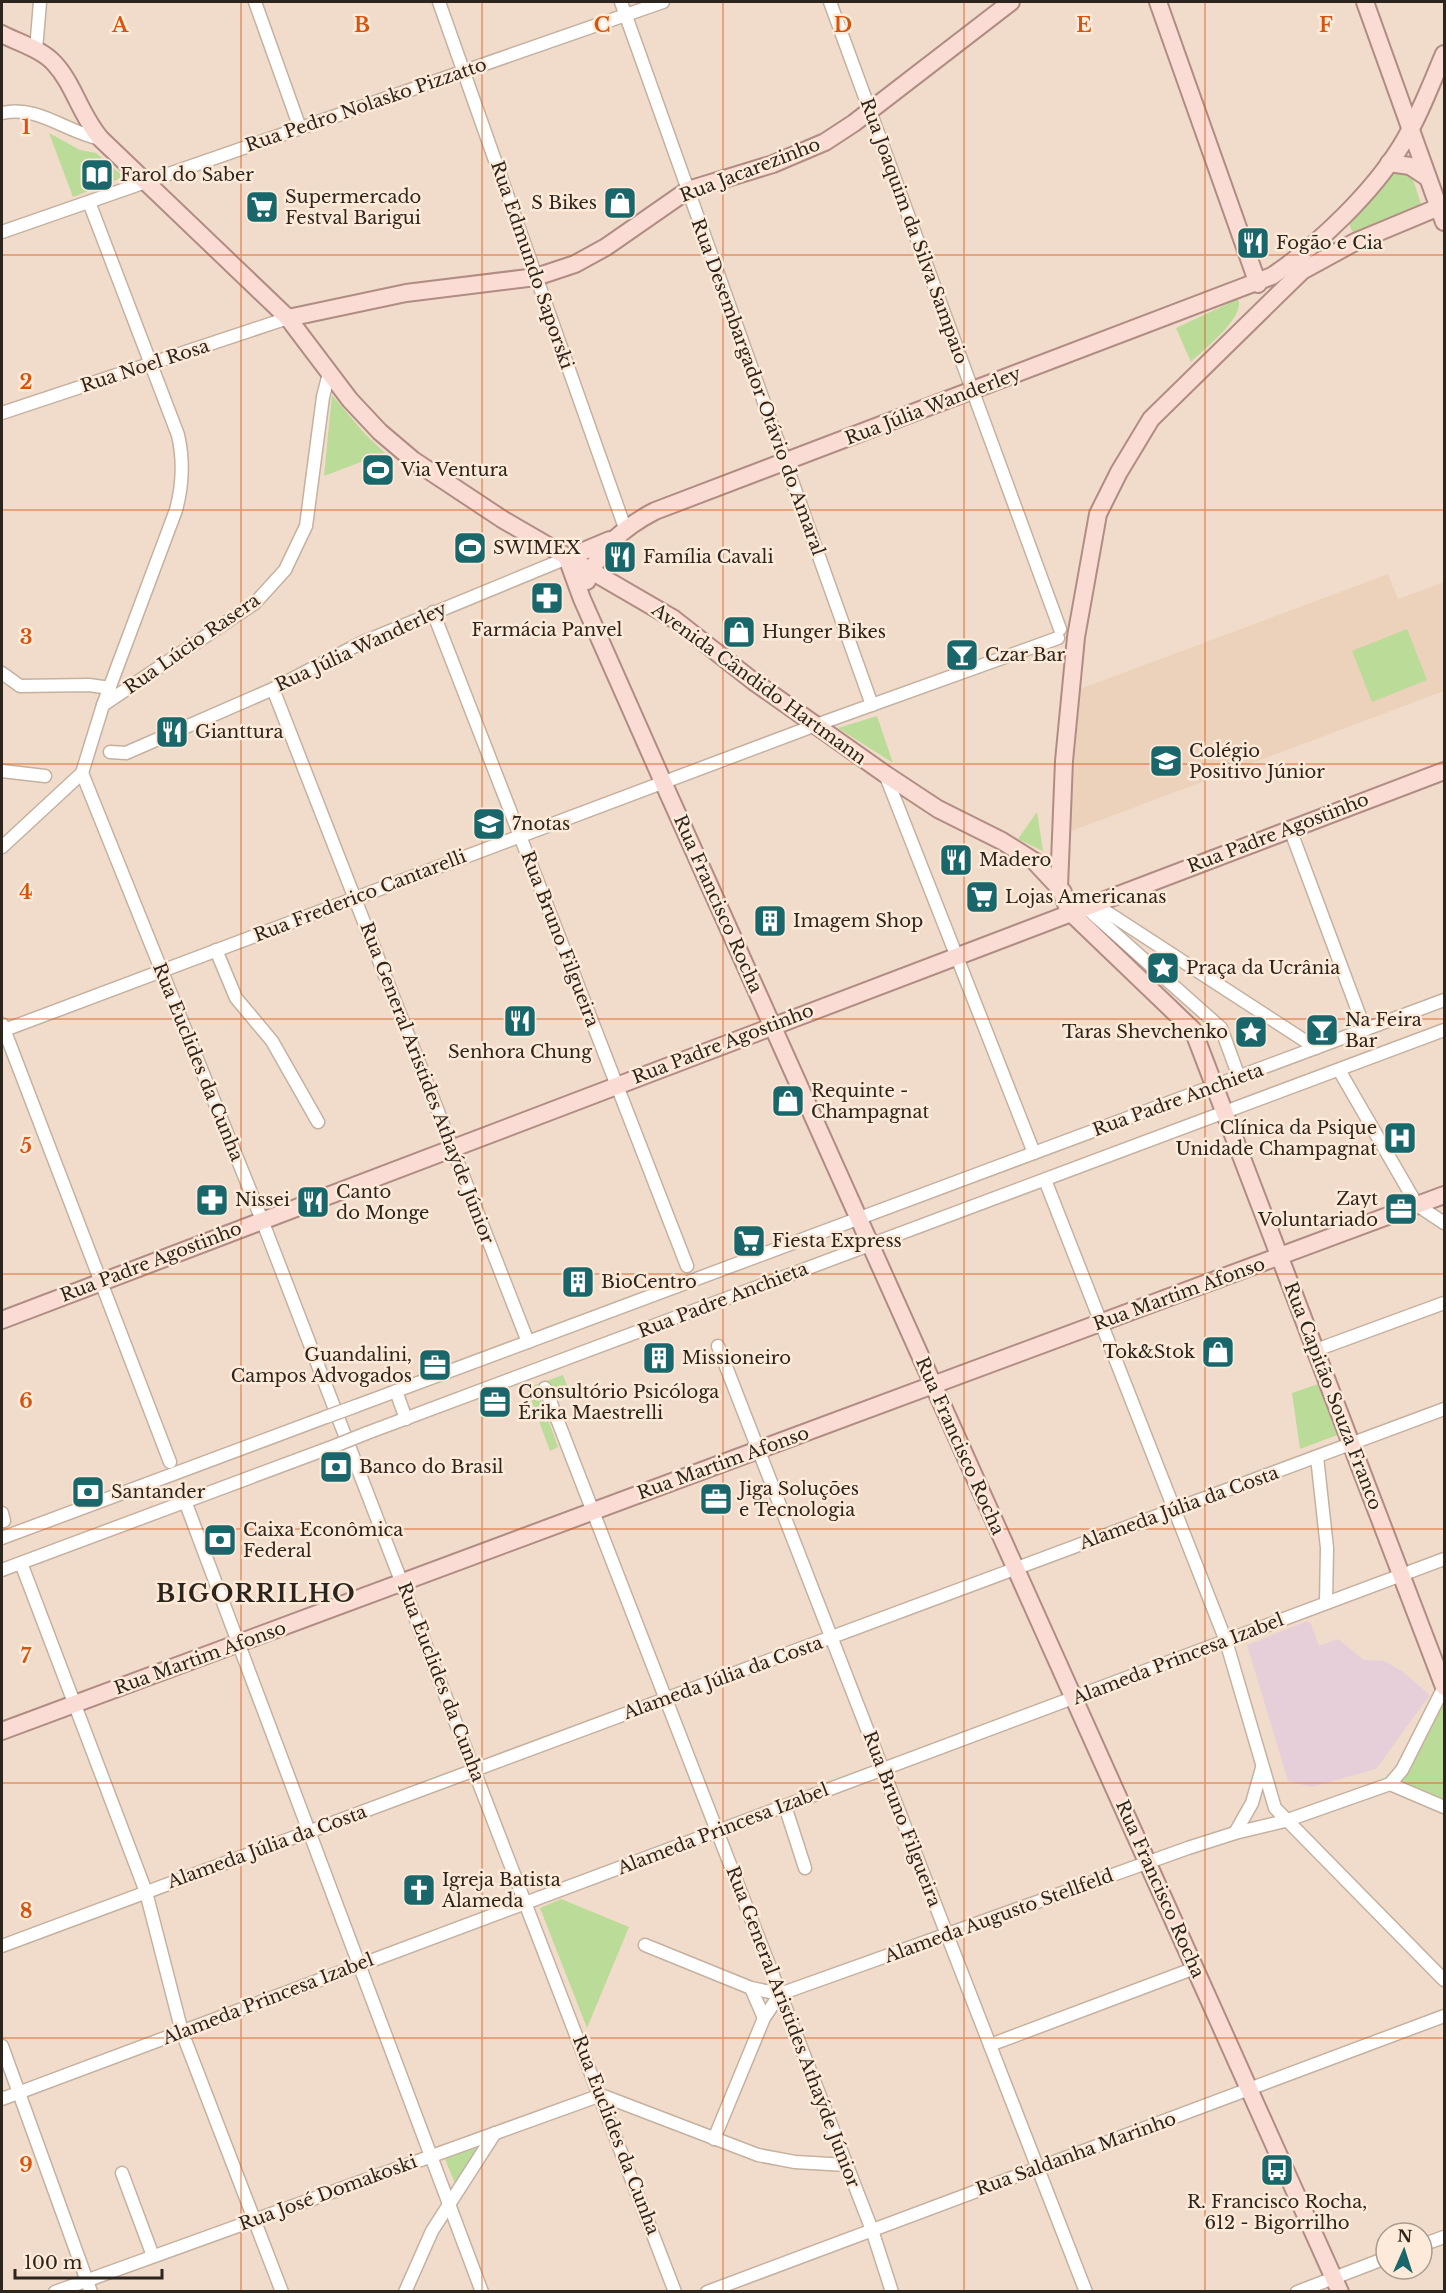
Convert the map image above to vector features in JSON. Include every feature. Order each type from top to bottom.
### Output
[{"type":"main road","name":"Rua Jacarezinho","points":[[288,318],[406,293],[536,277],[560,270],[591,256],[688,190],[807,151],[841,132],[1011,2]]},
{"type":"main road","points":[[1158,2],[1258,284]]},
{"type":"main road","points":[[1059,888],[1064,761],[1076,637],[1098,514],[1119,472],[1151,419],[1302,271],[1355,242],[1443,208],[1428,178],[1365,2]]},
{"type":"main road","name":"Avenida Cândido Hartmann","points":[[2,34],[46,56],[61,72],[83,116],[101,139],[288,318],[329,373],[367,418],[413,459],[474,502],[674,619],[885,774],[938,809],[1021,852],[1046,871],[1059,888]]},
{"type":"main road","name":"Rua Júlia Wanderley","points":[[567,558],[619,534],[673,503],[1258,284],[1288,265],[1352,205],[1389,163],[1410,130],[1444,54]]},
{"type":"main road","points":[[1398,95],[1412,99],[1427,93]]},
{"type":"main road","points":[[1389,163],[1404,163],[1428,178]]},
{"type":"main road","points":[[1352,205],[1342,231],[1347,239],[1355,242]]},
{"type":"main road","points":[[1237,292],[1247,303],[1250,320]]},
{"type":"main road","name":"Rua Júlia Wanderley","points":[[590,571],[619,534]]},
{"type":"main road","name":"Rua Francisco Rocha","points":[[567,558],[582,599],[663,782],[1337,2285]]},
{"type":"main road","points":[[582,599],[590,571]]},
{"type":"main road","name":"Rua Padre Agostinho","points":[[2,1320],[616,1084],[1444,771]]},
{"type":"main road","points":[[1059,888],[1082,907]]},
{"type":"main road","points":[[1059,888],[1078,900],[1082,907]]},
{"type":"main road","name":"Rua Capitão Souza Franco","points":[[1082,907],[1189,1024],[1215,1086],[1444,1687]]},
{"type":"main road","name":"Rua Martim Afonso","points":[[2,1731],[1444,1195]]},
{"type":"street","points":[[36,50],[40,2]]},
{"type":"street","points":[[255,2],[300,128]]},
{"type":"street","name":"Rua Edmundo Saporski","points":[[439,2],[536,277],[619,534]]},
{"type":"street","name":"Rua Desembargador Otávio do Amaral","points":[[621,2],[872,705]]},
{"type":"street","name":"Rua Pedro Nolasko Pizzatto","points":[[2,232],[663,2]]},
{"type":"street","name":"Rua Joaquim da Silva Sampaio","points":[[830,2],[973,391],[1059,634]]},
{"type":"street","points":[[2,113],[34,112],[75,133],[101,139]]},
{"type":"street","points":[[2,847],[82,773],[110,688],[176,510],[182,481],[182,453],[178,435],[89,202]]},
{"type":"street","points":[[1258,284],[1262,291],[1276,295]]},
{"type":"street","name":"Rua Noel Rosa","points":[[2,413],[288,318]]},
{"type":"street","name":"Rua Lúcio Rasera","points":[[104,705],[255,603],[285,570],[301,540],[309,512],[323,397],[329,373]]},
{"type":"street","name":"Rua Júlia Wanderley","points":[[110,752],[126,753],[273,689],[362,643],[567,558]]},
{"type":"street","name":"Rua Bruno Filgueira","points":[[433,612],[687,1266]]},
{"type":"street","name":"Rua Frederico Cantarelli","points":[[2,1028],[162,971],[1059,634],[1061,644],[1073,643],[1076,637]]},
{"type":"street","points":[[2,673],[21,686],[89,685],[110,688]]},
{"type":"street","name":"Rua General Aristides Athaýde Júnior","points":[[273,689],[528,1342]]},
{"type":"street","points":[[2,771],[45,776]]},
{"type":"street","name":"Rua Euclides da Cunha","points":[[82,773],[262,1220],[675,2292]]},
{"type":"street","points":[[885,774],[1034,1154]]},
{"type":"street","points":[[1290,829],[1365,1030]]},
{"type":"street","points":[[1082,907],[1316,1048]]},
{"type":"street","points":[[1082,907],[1221,1028],[1239,1077]]},
{"type":"street","points":[[216,950],[236,998],[272,1041],[318,1122]]},
{"type":"street","name":"Rua Padre Anchieta","points":[[2,1538],[1444,1000]]},
{"type":"street","points":[[2,1028],[170,1462]]},
{"type":"street","name":"Rua Padre Anchieta","points":[[2,1570],[1444,1030]]},
{"type":"street","points":[[1339,1070],[1417,1205],[1444,1223]]},
{"type":"street","points":[[1045,1180],[1226,1641],[1275,1808],[1285,1821],[1444,1980]]},
{"type":"street","points":[[1316,1350],[1444,1303]]},
{"type":"street","name":"Rua Bruno Filgueira","points":[[718,1346],[1086,2292]]},
{"type":"street","name":"Rua General Aristides Athaýde Júnior","points":[[545,1388],[872,2230],[892,2292]]},
{"type":"street","points":[[396,1391],[406,1419]]},
{"type":"street","name":"Alameda Júlia da Costa","points":[[2,1946],[1444,1409]]},
{"type":"street","points":[[1317,1457],[1325,1526],[1326,1603]]},
{"type":"street","points":[[185,1501],[482,2292]]},
{"type":"street","name":"Alameda Princesa Izabel","points":[[2,2099],[1444,1559]]},
{"type":"street","points":[[21,1563],[146,1892],[182,2032],[256,2219],[282,2292]]},
{"type":"street","points":[[1444,1687],[1402,1770],[1390,1784],[1444,1807]]},
{"type":"street","points":[[1235,1833],[1252,1803],[1263,1767]]},
{"type":"street","name":"Alameda Augusto Stellfeld","points":[[780,1994],[1148,1862],[1235,1833],[1285,1821],[1390,1784]]},
{"type":"street","points":[[785,1806],[805,1868]]},
{"type":"street","points":[[645,1945],[751,1988],[780,1994],[764,2018],[714,2139]]},
{"type":"street","points":[[990,2045],[1195,1968]]},
{"type":"street","points":[[751,1988],[764,2018]]},
{"type":"street","name":"Rua Saldanha Marinho","points":[[707,2292],[1444,2016]]},
{"type":"street","points":[[2,2046],[89,2286]]},
{"type":"street","points":[[601,2095],[714,2139],[778,2159],[847,2165]]},
{"type":"street","name":"Rua José Domakoski","points":[[55,2292],[89,2286],[153,2256],[601,2095]]},
{"type":"street","points":[[405,2292],[421,2252],[449,2202],[495,2133]]},
{"type":"street","points":[[122,2173],[153,2256]]},
{"type":"street","points":[[1297,2292],[1337,2285],[1374,2265]]},
{"type":"shaded area","name":"Colégio Positivo Júnior","points":[[1388,574],[1398,599],[1444,582],[1444,691],[1069,832],[1080,689]]},
{"type":"shaded area","points":[[1307,1621],[1311,1624],[1319,1646],[1338,1639],[1364,1660],[1384,1661],[1402,1671],[1430,1695],[1376,1769],[1312,1787],[1288,1781],[1247,1645]]},
{"type":"green space","points":[[49,133],[80,150],[96,153],[124,177],[73,197]]},
{"type":"green space","points":[[1404,152],[1422,207],[1357,234],[1352,231],[1349,223],[1352,217]]},
{"type":"green space","points":[[1238,299],[1239,306],[1236,315],[1214,341],[1191,362],[1176,328]]},
{"type":"green space","points":[[332,395],[364,433],[385,453],[324,476]]},
{"type":"green space","points":[[1407,629],[1427,680],[1372,702],[1352,651]]},
{"type":"green space","points":[[877,716],[893,763],[838,728]]},
{"type":"green space","points":[[1037,812],[1043,851],[1018,839]]},
{"type":"green space","points":[[563,1375],[568,1388],[540,1397],[558,1447],[550,1451],[527,1388]]},
{"type":"green space","points":[[1321,1383],[1340,1434],[1300,1449],[1292,1393]]},
{"type":"green space","points":[[1444,1687],[1444,1807],[1398,1786],[1397,1777]]},
{"type":"green space","points":[[561,1899],[629,1927],[587,2028],[540,1908]]},
{"type":"green space","points":[[481,2146],[456,2186],[445,2159]]},
{"type":"place","name":"Farol do Saber","points":[[97,175]]},
{"type":"place","name":"S Bikes","points":[[620,203]]},
{"type":"place","name":"Supermercado Festval Barigui","points":[[262,207]]},
{"type":"place","name":"Fogão e Cia","points":[[1253,243]]},
{"type":"place","name":"Via Ventura","points":[[378,470]]},
{"type":"place","name":"SWIMEX","points":[[470,548]]},
{"type":"place","name":"Família Cavali","points":[[620,557]]},
{"type":"place","name":"Farmácia Panvel","points":[[547,598]]},
{"type":"place","name":"Hunger Bikes","points":[[739,632]]},
{"type":"place","name":"Czar Bar","points":[[962,655]]},
{"type":"place","name":"Gianttura","points":[[172,732]]},
{"type":"place","name":"Colégio Positivo Júnior","points":[[1166,761]]},
{"type":"place","name":"7notas","points":[[489,824]]},
{"type":"place","name":"Madero","points":[[956,860]]},
{"type":"place","name":"Lojas Americanas","points":[[982,897]]},
{"type":"place","name":"Imagem Shop","points":[[770,921]]},
{"type":"place","name":"Praça da Ucrânia","points":[[1163,968]]},
{"type":"place","name":"Senhora Chung","points":[[520,1021]]},
{"type":"place","name":"Na Feira Bar","points":[[1322,1030]]},
{"type":"place","name":"Taras Shevchenko","points":[[1251,1032]]},
{"type":"place","name":"Requinte - Champagnat","points":[[788,1101]]},
{"type":"place","name":"Clínica da Psique Unidade Champagnat","points":[[1400,1138]]},
{"type":"place","name":"Nissei","points":[[212,1200]]},
{"type":"place","name":"Canto do Monge","points":[[313,1202]]},
{"type":"place","name":"Zayt Voluntariado","points":[[1401,1209]]},
{"type":"place","name":"Fiesta Express","points":[[749,1241]]},
{"type":"place","name":"BioCentro","points":[[578,1282]]},
{"type":"place","name":"Tok&Stok","points":[[1218,1352]]},
{"type":"place","name":"Missioneiro","points":[[659,1358]]},
{"type":"place","name":"Guandalini, Campos Advogados","points":[[435,1365]]},
{"type":"place","name":"Consultório Psicóloga Érika Maestrelli","points":[[495,1402]]},
{"type":"place","name":"Banco do Brasil","points":[[336,1467]]},
{"type":"place","name":"Santander","points":[[88,1492]]},
{"type":"place","name":"Jiga Soluções e Tecnologia","points":[[716,1499]]},
{"type":"place","name":"Caixa Econômica Federal","points":[[220,1540]]},
{"type":"place","name":"Igreja Batista Alameda","points":[[419,1890]]},
{"type":"place","name":"R. Francisco Rocha, 612 - Bigorrilho","points":[[1277,2170]]},
{"type":"district","name":"BIGORRILHO","points":[[256,1593]]}]
